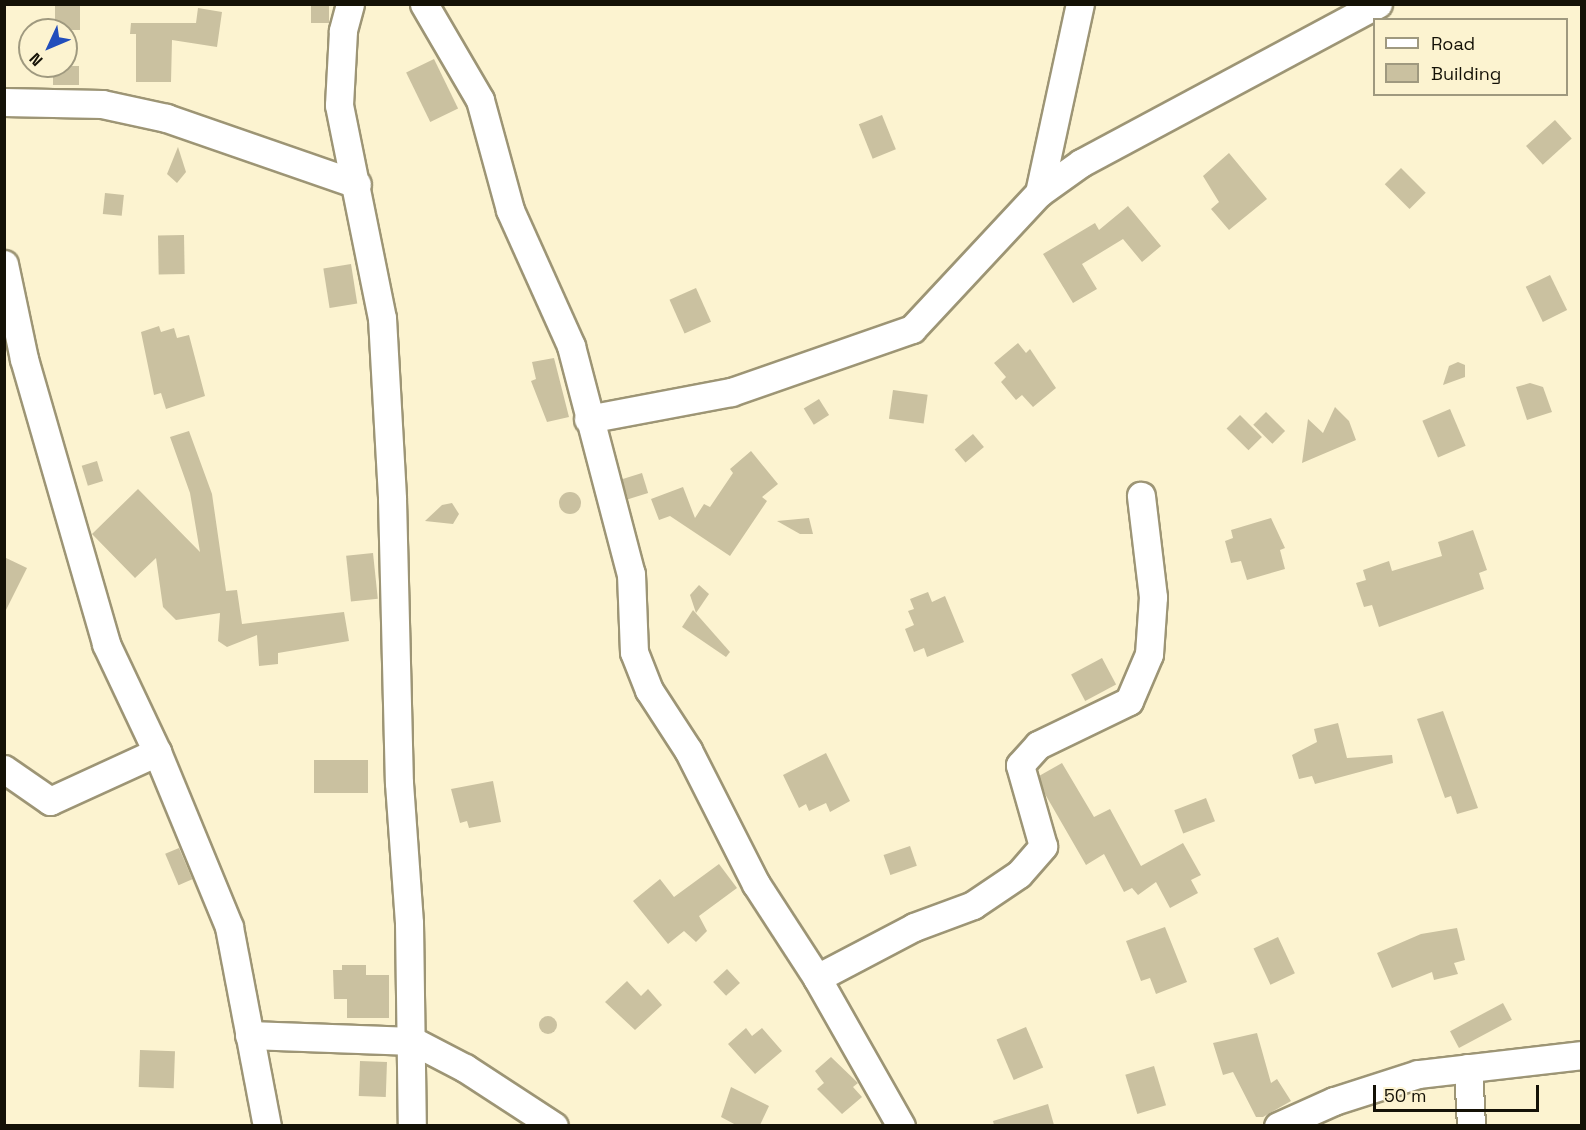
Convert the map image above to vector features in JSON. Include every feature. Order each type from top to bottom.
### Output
[{"type":"street","points":[[350,4],[343,31],[339,105],[357,184],[383,330],[413,1041],[412,1125]]},
{"type":"street","points":[[424,4],[480,100],[510,210],[571,346],[588,419],[631,574],[634,652],[649,690],[688,750],[756,884],[817,978],[901,1125]]},
{"type":"street","points":[[1039,193],[1080,4]]},
{"type":"street","points":[[588,419],[731,392],[912,329],[1039,193],[1081,163],[1378,4]]},
{"type":"street","points":[[4,102],[102,104],[166,118],[357,184]]},
{"type":"street","points":[[4,264],[24,359],[106,644],[157,752],[229,927],[267,1125]]},
{"type":"street","points":[[817,978],[914,927],[973,905],[1019,874],[1043,846],[1020,765],[1038,745],[1129,701],[1149,654],[1153,597],[1141,496]]},
{"type":"street","points":[[4,769],[50,801],[157,752]]},
{"type":"street","points":[[249,1035],[413,1041],[465,1068],[554,1125]]},
{"type":"street","points":[[1278,1125],[1334,1101],[1418,1074],[1581,1055]]},
{"type":"street","points":[[1468,1068],[1471,1125]]},
{"type":"building","points":[[55,4],[80,4],[80,30],[78,30],[78,18],[55,18]]},
{"type":"building","points":[[311,4],[329,4],[329,23],[311,23]]},
{"type":"building","points":[[198,8],[222,12],[217,47],[172,40],[171,82],[136,82],[136,34],[130,34],[131,23],[196,23]]},
{"type":"building","points":[[434,59],[458,108],[430,122],[406,73]]},
{"type":"building","points":[[79,66],[79,85],[53,85],[53,78],[78,78]]},
{"type":"building","points":[[882,115],[896,149],[873,159],[859,124]]},
{"type":"building","points":[[1555,120],[1572,139],[1543,165],[1526,146]]},
{"type":"building","points":[[178,147],[186,172],[177,183],[167,174]]},
{"type":"building","points":[[1229,153],[1267,199],[1229,230],[1211,209],[1219,202],[1203,176]]},
{"type":"building","points":[[1401,168],[1426,193],[1409,209],[1385,184]]},
{"type":"building","points":[[105,193],[124,195],[122,216],[103,214]]},
{"type":"building","points":[[1128,206],[1161,246],[1142,262],[1123,239],[1082,264],[1097,289],[1073,303],[1043,254],[1095,223],[1099,230]]},
{"type":"building","points":[[158,235],[184,235],[185,274],[159,274]]},
{"type":"building","points":[[351,264],[357,304],[330,308],[323,268]]},
{"type":"building","points":[[1550,275],[1567,310],[1543,322],[1526,287]]},
{"type":"building","points":[[696,288],[711,322],[685,334],[670,300]]},
{"type":"building","points":[[159,326],[161,332],[174,328],[177,338],[189,335],[205,396],[166,409],[161,393],[154,395],[141,332]]},
{"type":"building","points":[[1018,343],[1026,353],[1030,349],[1056,388],[1033,407],[1022,395],[1016,400],[1001,382],[1006,377],[994,363]]},
{"type":"building","points":[[554,358],[569,417],[547,422],[531,381],[536,379],[532,362]]},
{"type":"building","points":[[1458,362],[1465,365],[1465,377],[1443,385],[1449,366]]},
{"type":"building","points":[[1530,383],[1543,387],[1552,412],[1527,420],[1516,387]]},
{"type":"building","points":[[893,390],[928,395],[924,424],[889,419]]},
{"type":"building","points":[[819,399],[829,415],[814,425],[804,409]]},
{"type":"building","points":[[1335,407],[1349,421],[1356,440],[1302,463],[1308,419],[1323,433]]},
{"type":"building","points":[[1450,409],[1466,446],[1438,458],[1422,421]]},
{"type":"building","points":[[1266,412],[1285,431],[1272,444],[1253,425]]},
{"type":"building","points":[[1240,415],[1262,437],[1248,450],[1227,428]]},
{"type":"building","points":[[189,431],[212,494],[226,591],[237,590],[242,624],[344,612],[349,641],[278,653],[278,664],[259,666],[257,635],[227,647],[218,641],[220,613],[176,620],[163,607],[156,558],[135,578],[92,534],[138,489],[200,552],[190,493],[170,437]]},
{"type":"building","points":[[973,434],[984,447],[966,462],[955,449]]},
{"type":"building","points":[[751,451],[778,484],[762,497],[767,501],[730,556],[670,516],[659,520],[651,499],[683,487],[695,518],[704,504],[710,507],[733,473],[730,469]]},
{"type":"building","points":[[97,461],[103,481],[88,486],[82,466]]},
{"type":"building","points":[[642,473],[648,493],[628,499],[622,479]]},
{"type":"building","points":[[570,492],[578,495],[581,503],[578,511],[570,514],[562,511],[559,503],[562,495]]},
{"type":"building","points":[[452,503],[459,514],[453,524],[425,521],[442,505]]},
{"type":"building","points":[[809,518],[813,534],[800,534],[777,521]]},
{"type":"building","points":[[1271,518],[1285,548],[1280,550],[1285,569],[1247,580],[1241,561],[1231,563],[1225,541],[1233,538],[1231,530]]},
{"type":"building","points":[[1473,530],[1487,570],[1479,573],[1484,589],[1379,627],[1372,605],[1364,607],[1356,583],[1366,580],[1363,570],[1389,561],[1392,571],[1442,556],[1438,542]]},
{"type":"building","points":[[373,553],[378,599],[351,602],[346,556]]},
{"type":"building","points":[[4,557],[27,568],[4,614]]},
{"type":"building","points":[[699,585],[709,594],[696,613],[690,595]]},
{"type":"building","points":[[928,592],[932,602],[945,596],[964,642],[927,657],[924,648],[914,652],[905,629],[914,625],[908,611],[914,609],[910,599]]},
{"type":"building","points":[[693,610],[730,652],[726,657],[682,627]]},
{"type":"building","points":[[1102,658],[1116,684],[1085,701],[1071,674]]},
{"type":"building","points":[[1443,711],[1478,808],[1457,814],[1451,796],[1445,798],[1417,719]]},
{"type":"building","points":[[1338,723],[1347,758],[1392,755],[1393,763],[1315,784],[1312,776],[1299,779],[1292,755],[1317,742],[1314,729]]},
{"type":"building","points":[[826,753],[850,801],[830,812],[826,803],[809,811],[806,804],[799,808],[783,775]]},
{"type":"building","points":[[314,760],[368,760],[368,793],[314,793]]},
{"type":"building","points":[[1062,763],[1094,817],[1110,809],[1141,866],[1183,843],[1201,875],[1191,880],[1198,893],[1170,908],[1156,882],[1138,895],[1132,888],[1124,892],[1104,854],[1086,865],[1045,794],[1039,776]]},
{"type":"building","points":[[493,781],[501,822],[469,828],[467,821],[460,823],[451,789]]},
{"type":"building","points":[[1206,798],[1215,821],[1183,834],[1174,810]]},
{"type":"building","points":[[910,846],[917,866],[890,875],[884,855]]},
{"type":"building","points":[[179,848],[192,879],[178,885],[165,854]]},
{"type":"building","points":[[719,864],[737,888],[699,916],[707,931],[696,942],[684,931],[668,944],[633,901],[660,879],[674,897]]},
{"type":"building","points":[[1165,927],[1187,982],[1156,994],[1150,978],[1141,981],[1126,941]]},
{"type":"building","points":[[1457,928],[1465,960],[1454,963],[1458,974],[1434,980],[1432,972],[1392,988],[1377,953],[1421,934]]},
{"type":"building","points":[[1278,937],[1295,973],[1270,985],[1254,948]]},
{"type":"building","points":[[342,965],[366,965],[366,975],[389,975],[389,1018],[347,1018],[347,999],[334,999],[333,970],[342,970]]},
{"type":"building","points":[[727,969],[740,983],[726,996],[713,982]]},
{"type":"building","points":[[627,981],[641,996],[648,989],[662,1005],[635,1030],[605,1002]]},
{"type":"building","points":[[1503,1003],[1512,1020],[1459,1048],[1450,1031]]},
{"type":"building","points":[[544,1016],[552,1016],[557,1021],[555,1032],[544,1034],[539,1029],[539,1021]]},
{"type":"building","points":[[1026,1027],[1043,1068],[1014,1080],[997,1040]]},
{"type":"building","points":[[746,1028],[752,1036],[762,1028],[782,1051],[755,1074],[728,1044]]},
{"type":"building","points":[[1257,1033],[1271,1083],[1277,1079],[1291,1101],[1263,1117],[1256,1117],[1233,1072],[1223,1075],[1213,1043]]},
{"type":"building","points":[[140,1050],[175,1051],[174,1088],[139,1087]]},
{"type":"building","points":[[831,1057],[858,1083],[853,1087],[862,1097],[842,1114],[817,1089],[824,1083],[815,1071]]},
{"type":"building","points":[[360,1061],[387,1062],[386,1097],[359,1096]]},
{"type":"building","points":[[1154,1066],[1166,1105],[1137,1114],[1125,1075]]},
{"type":"building","points":[[731,1087],[769,1106],[760,1125],[736,1125],[721,1117]]},
{"type":"building","points":[[1048,1104],[1054,1125],[994,1125],[993,1121]]}]
